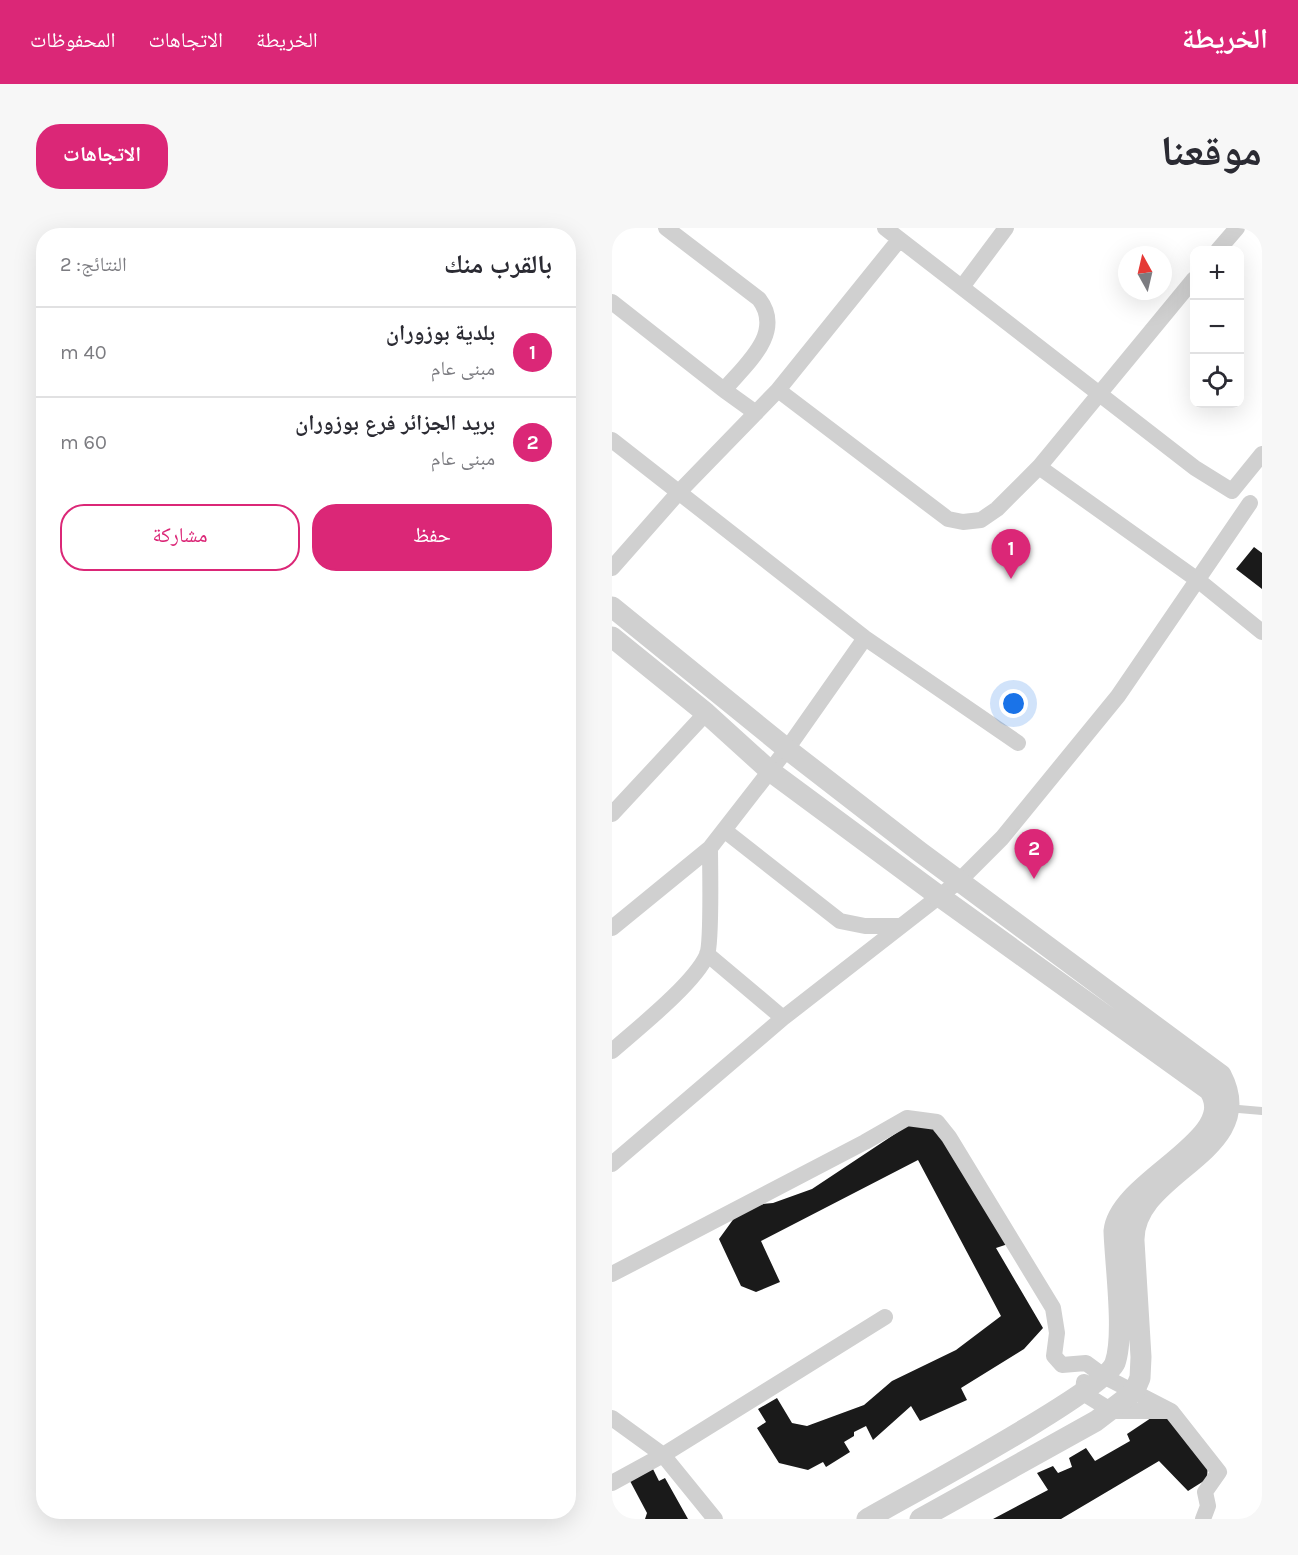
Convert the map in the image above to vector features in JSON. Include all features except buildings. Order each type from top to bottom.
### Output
[{"type":"street","points":[[666,228],[749,289],[766,308],[769,320],[765,341],[724,390]]},
{"type":"street","points":[[612,1164],[783,1018],[959,881],[1002,838],[1118,696],[1198,582],[1256,507],[1195,468],[885,228]]},
{"type":"street","points":[[962,287],[1006,228]]},
{"type":"street","points":[[1221,246],[1237,228]]},
{"type":"street","points":[[612,568],[680,492],[778,390],[899,240]]},
{"type":"street","points":[[778,390],[948,519],[963,522],[981,520],[997,509],[1039,467],[1190,284]]},
{"type":"street","points":[[612,302],[756,413]]},
{"type":"street","points":[[612,440],[865,638],[1018,743]]},
{"type":"street","points":[[1232,491],[1262,454]]},
{"type":"street","points":[[1039,467],[1198,582],[1262,632]]},
{"type":"street","points":[[612,607],[786,749],[920,852],[1221,1075],[1230,1087],[1225,1108],[1230,1134],[1153,1198],[1136,1224],[1134,1241],[1142,1357],[1140,1378],[1134,1392],[1112,1411],[920,1519]]},
{"type":"street","points":[[612,637],[706,713],[770,771],[1209,1090],[1225,1108]]},
{"type":"street","points":[[612,928],[710,848],[770,771],[865,638]]},
{"type":"street","points":[[612,814],[706,713]]},
{"type":"street","points":[[724,830],[840,921],[865,926],[900,926]]},
{"type":"street","points":[[612,1051],[656,1013],[687,981],[707,954],[710,848]]},
{"type":"street","points":[[907,872],[920,852]]},
{"type":"street","points":[[707,954],[783,1018]]},
{"type":"street","points":[[867,1519],[1083,1393],[1105,1377],[1114,1365],[1120,1343],[1114,1231],[1117,1218],[1142,1187],[1201,1138],[1225,1108]]},
{"type":"street","points":[[612,1274],[866,1142],[884,1129],[907,1119],[937,1122],[949,1137],[1053,1308],[1057,1333],[1054,1356],[1062,1365],[1086,1363],[1105,1377],[1171,1411],[1219,1472],[1205,1492],[1208,1506],[1203,1519]]},
{"type":"street","points":[[612,1483],[663,1455],[885,1317]]},
{"type":"street","points":[[1083,1393],[1086,1363]]},
{"type":"street","points":[[1083,1393],[1112,1411],[1171,1411]]},
{"type":"street","points":[[612,1418],[663,1455],[715,1519]]},
{"type":"lane","points":[[1225,1108],[1262,1111]]},
{"type":"place","name":"بلدية بوزوران","points":[[1011,579]]},
{"type":"place","name":"بريد الجزائر فرع بوزوران","points":[[1034,879]]}]
